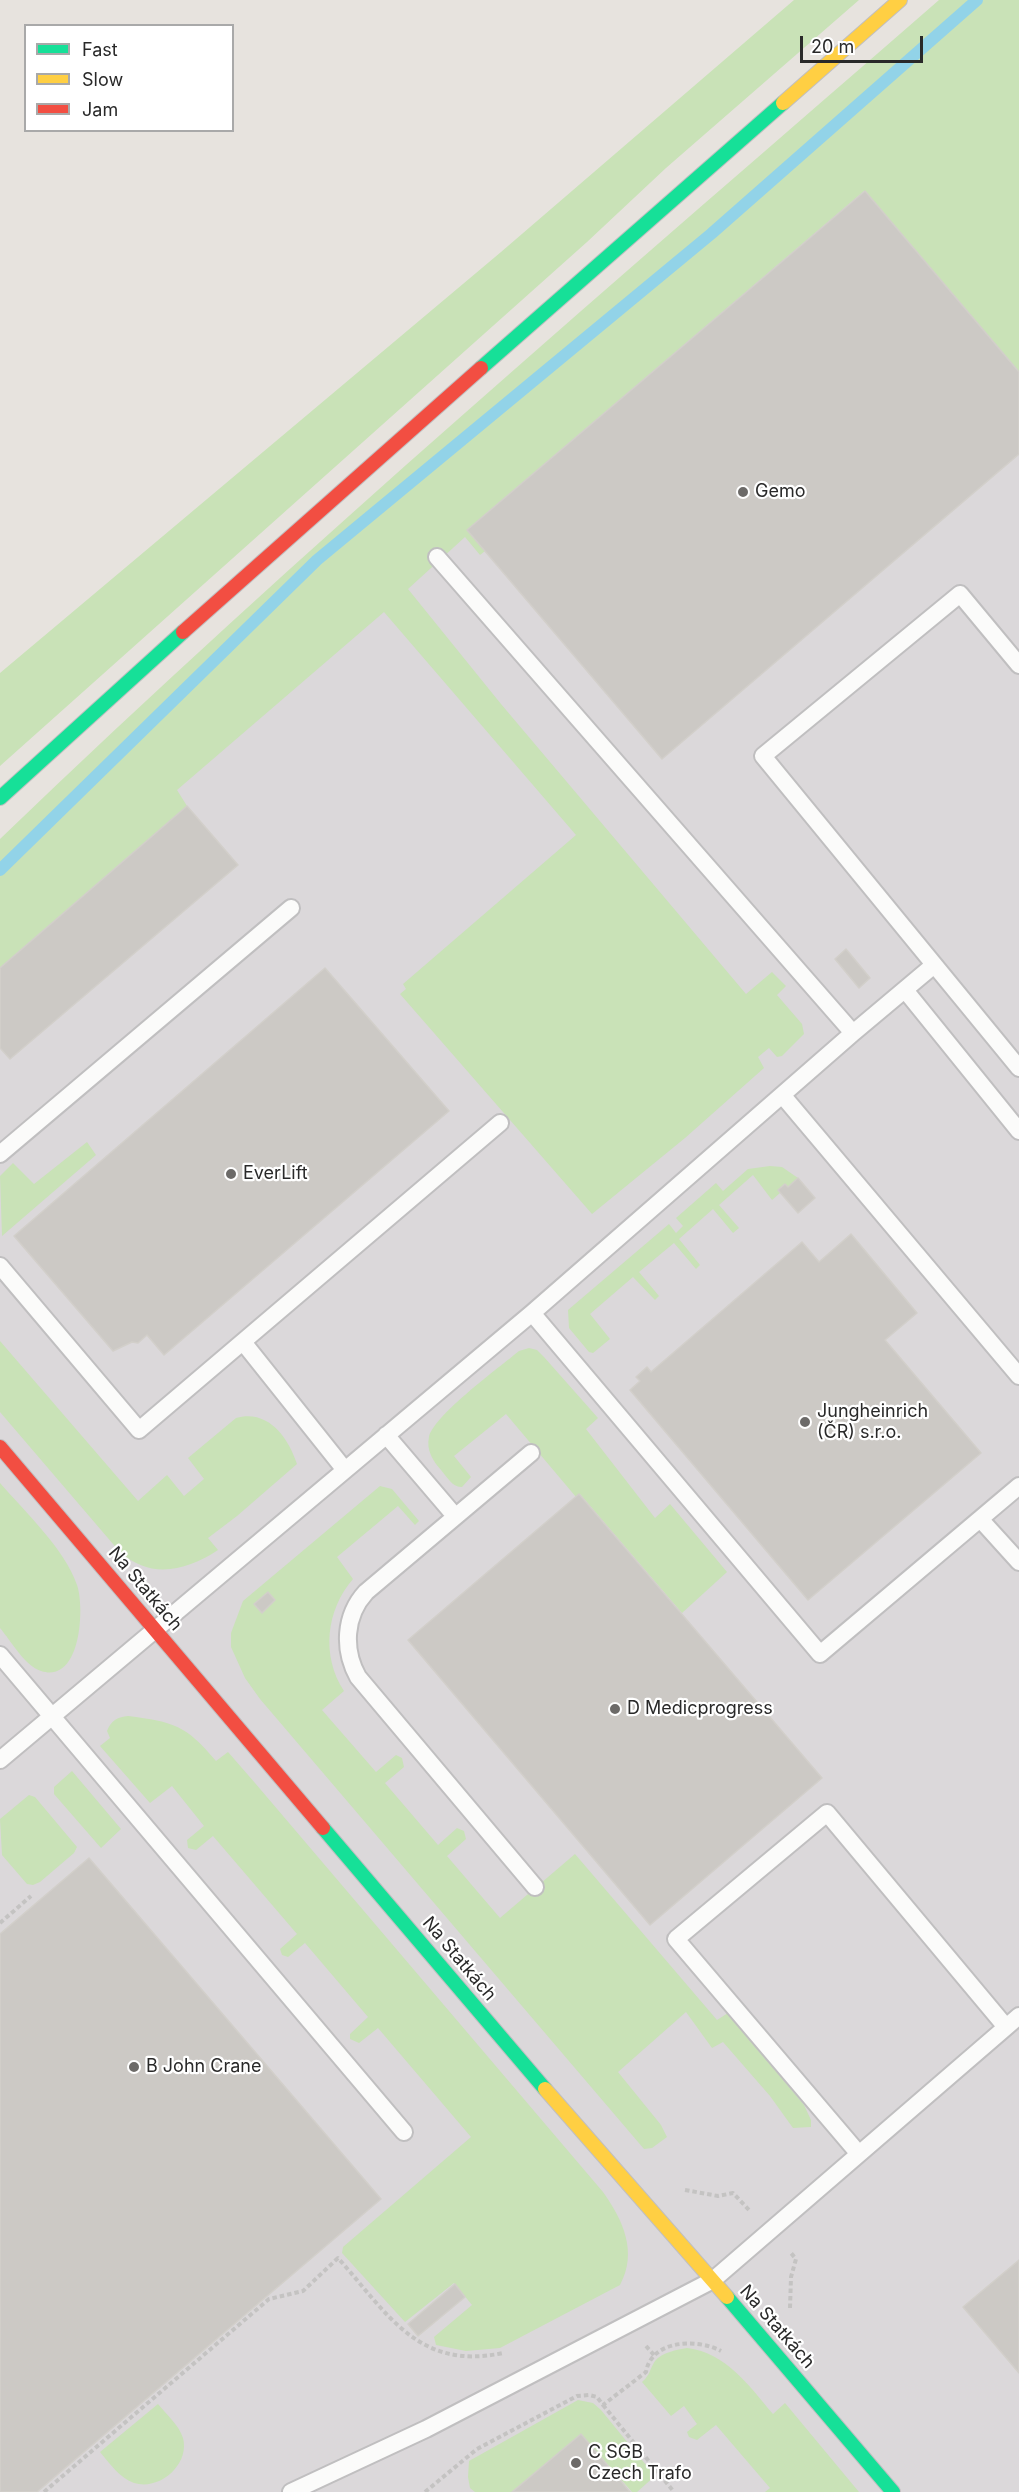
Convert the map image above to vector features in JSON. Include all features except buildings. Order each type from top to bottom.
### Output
[{"type":"street","points":[[0,798],[258,564],[900,0]]},
{"type":"street","name":"Na Statkách","points":[[0,1447],[604,2159],[713,2280],[893,2492]]},
{"type":"lane","points":[[437,557],[853,1034]]},
{"type":"lane","points":[[1019,665],[960,594],[763,756],[1019,1068]]},
{"type":"lane","points":[[0,1154],[291,908]]},
{"type":"lane","points":[[0,1760],[532,1313],[934,965]]},
{"type":"lane","points":[[905,990],[1019,1131]]},
{"type":"lane","points":[[783,1096],[1019,1376]]},
{"type":"lane","points":[[0,1266],[139,1430],[500,1123]]},
{"type":"lane","points":[[532,1313],[820,1654],[1019,1486]]},
{"type":"lane","points":[[243,1342],[345,1470]]},
{"type":"lane","points":[[386,1435],[455,1516]]},
{"type":"lane","points":[[531,1453],[362,1597],[351,1615],[347,1642],[349,1656],[358,1677],[536,1887]]},
{"type":"lane","points":[[981,1520],[1019,1562]]},
{"type":"lane","points":[[0,1655],[404,2132]]},
{"type":"lane","points":[[291,2492],[426,2429],[713,2280],[1013,2022],[827,1813],[676,1939],[859,2154]]},
{"type":"path","points":[[0,1923],[31,1896]]},
{"type":"path","points":[[44,2492],[269,2299],[303,2291],[338,2258],[408,2335],[425,2346],[442,2354],[461,2357],[484,2357],[505,2353]]},
{"type":"path","points":[[603,2405],[646,2372],[648,2362],[654,2355]]},
{"type":"path","points":[[424,2492],[477,2449],[577,2396],[589,2394],[597,2397],[674,2492]]},
{"type":"shaded area","points":[[1019,0],[1019,2492],[0,2492],[0,923]]},
{"type":"green space","points":[[794,0],[859,0],[666,168],[587,242],[0,766],[0,673],[501,252]]},
{"type":"green space","points":[[939,0],[1019,0],[1019,372],[864,191],[467,530],[485,551],[480,555],[465,537],[408,589],[501,704],[746,994],[772,972],[786,986],[777,995],[802,1024],[804,1034],[782,1056],[777,1057],[769,1048],[758,1057],[764,1068],[685,1138],[592,1214],[400,994],[406,989],[403,984],[576,835],[384,612],[177,790],[187,806],[0,968],[0,839],[346,518]]},
{"type":"green space","points":[[87,1142],[96,1155],[2,1236],[0,1176],[13,1163],[34,1184]]},
{"type":"green space","points":[[782,1167],[798,1178],[788,1187],[784,1184],[778,1190],[780,1193],[772,1200],[753,1175],[719,1205],[739,1228],[733,1233],[713,1209],[679,1239],[700,1265],[696,1269],[674,1243],[639,1272],[659,1296],[655,1300],[633,1277],[590,1314],[610,1339],[593,1353],[589,1352],[569,1328],[568,1310],[669,1224],[676,1233],[683,1226],[676,1218],[716,1183],[723,1191],[748,1169]]},
{"type":"green space","points":[[0,1341],[138,1501],[167,1475],[184,1496],[204,1479],[188,1458],[236,1418],[247,1416],[267,1421],[282,1435],[297,1464],[208,1538],[218,1550],[181,1567],[156,1569],[143,1566],[119,1551],[0,1412]]},
{"type":"green space","points":[[529,1348],[537,1350],[544,1357],[598,1418],[586,1429],[655,1518],[670,1504],[727,1572],[682,1613],[580,1494],[576,1497],[506,1414],[454,1456],[471,1477],[462,1487],[450,1482],[433,1459],[428,1446],[429,1437],[442,1417],[519,1351]]},
{"type":"green space","points":[[0,1483],[54,1545],[77,1585],[80,1626],[77,1642],[65,1666],[54,1672],[41,1671],[29,1664],[0,1628]]},
{"type":"green space","points":[[380,1486],[392,1489],[419,1521],[415,1525],[398,1506],[337,1557],[353,1579],[337,1605],[330,1634],[332,1663],[344,1691],[322,1710],[376,1772],[396,1755],[402,1758],[404,1767],[385,1783],[438,1845],[457,1828],[464,1831],[466,1839],[447,1856],[500,1918],[575,1854],[717,2020],[728,2013],[804,2105],[811,2120],[811,2127],[793,2128],[770,2096],[723,2042],[712,2048],[686,2012],[618,2072],[661,2125],[667,2137],[652,2148],[644,2149],[260,1699],[245,1678],[231,1647],[231,1633],[243,1601]]},
{"type":"green space","points":[[128,1716],[157,1720],[178,1727],[196,1740],[216,1761],[228,1752],[255,1783],[603,2192],[617,2214],[626,2237],[628,2260],[620,2285],[500,2348],[466,2351],[436,2345],[434,2337],[472,2305],[454,2283],[405,2322],[342,2253],[343,2247],[471,2137],[378,2028],[359,2043],[350,2039],[350,2034],[368,2017],[305,1943],[288,1957],[282,1955],[280,1949],[297,1934],[213,1836],[196,1850],[188,1848],[187,1840],[204,1826],[172,1786],[150,1803],[100,1746],[110,1738],[107,1731],[113,1722],[118,1718]]},
{"type":"green space","points":[[72,1771],[121,1829],[101,1848],[54,1794],[54,1787]]},
{"type":"green space","points":[[29,1795],[35,1797],[77,1847],[74,1853],[40,1882],[33,1885],[27,1884],[2,1855],[0,1819]]},
{"type":"green space","points":[[687,2348],[714,2356],[736,2372],[773,2414],[785,2403],[859,2492],[765,2492],[770,2488],[716,2425],[697,2440],[689,2437],[687,2432],[697,2424],[684,2406],[671,2416],[642,2382],[658,2358]]},
{"type":"green space","points":[[578,2400],[593,2403],[601,2410],[655,2476],[637,2492],[632,2492],[581,2434],[512,2492],[475,2492],[470,2488],[469,2461]]},
{"type":"green space","points":[[158,2404],[181,2433],[184,2448],[182,2457],[171,2473],[163,2479],[154,2483],[134,2483],[111,2466],[100,2452]]},
{"type":"waterway","points":[[0,870],[317,560],[711,234],[977,0]]},
{"type":"traffic: fast","points":[[481,368],[783,103]]},
{"type":"traffic: fast","points":[[0,798],[183,632]]},
{"type":"traffic: fast","points":[[323,1828],[545,2089]]},
{"type":"traffic: fast","points":[[727,2297],[893,2492]]},
{"type":"traffic: slow","points":[[783,103],[900,0]]},
{"type":"traffic: slow","points":[[545,2089],[727,2297]]},
{"type":"traffic: jam","points":[[183,632],[481,368]]},
{"type":"traffic: jam","points":[[0,1447],[323,1828]]},
{"type":"place","name":"Gemo","points":[[743,492]]},
{"type":"place","name":"EverLift","points":[[231,1174]]},
{"type":"place","name":"Jungheinrich (ČR) s.r.o.","points":[[805,1422]]},
{"type":"place","name":"D Medicprogress","points":[[615,1709]]},
{"type":"place","name":"B John Crane","points":[[134,2067]]},
{"type":"place","name":"C SGB Czech Trafo","points":[[576,2463]]}]
